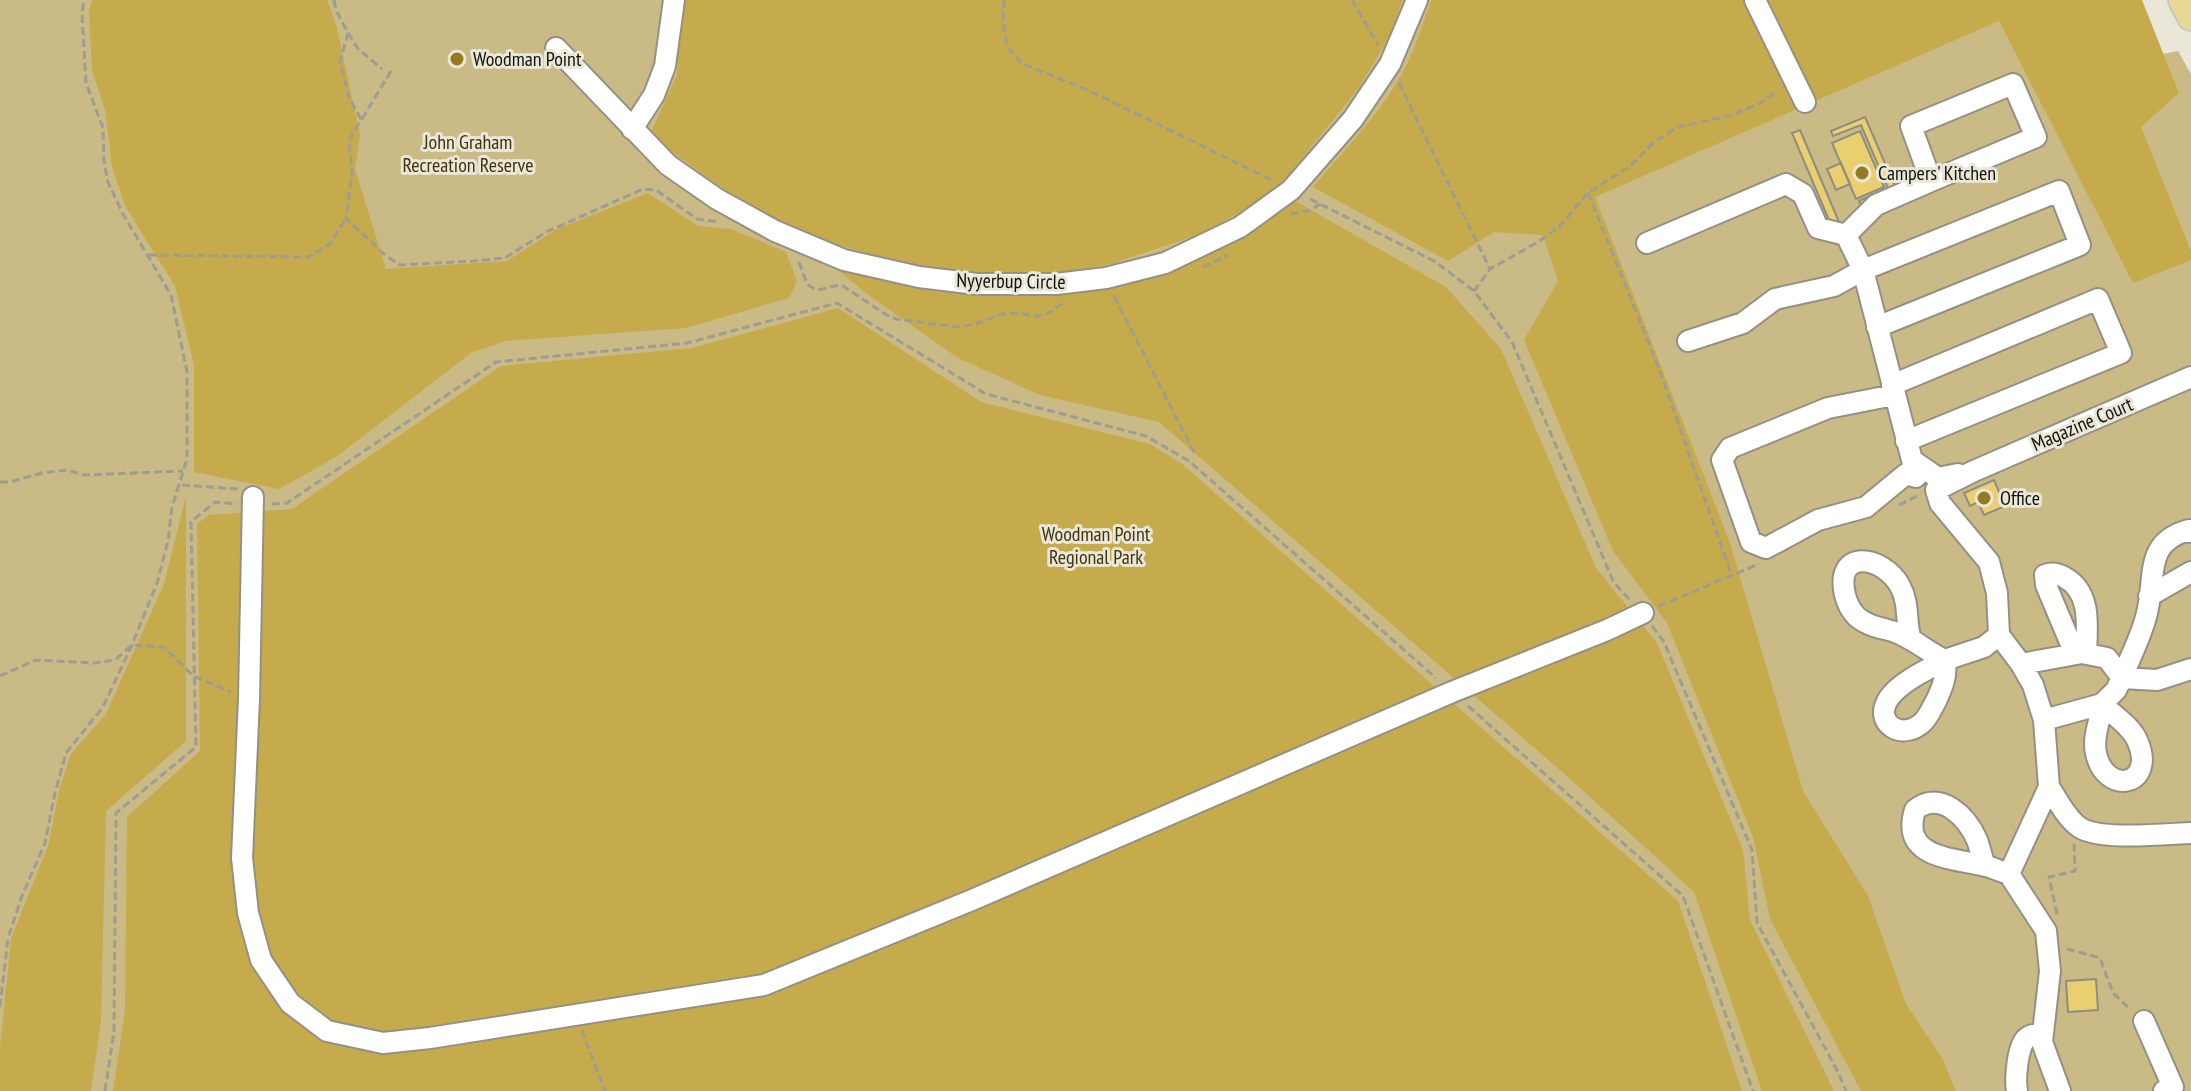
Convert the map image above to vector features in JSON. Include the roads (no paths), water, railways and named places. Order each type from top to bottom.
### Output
[{"type":"main road","points":[[2182,0],[2191,17]]},
{"type":"street","points":[[632,129],[654,95],[665,66],[674,0]]},
{"type":"street","name":"Nyyerbup Circle","points":[[556,48],[668,165],[717,199],[775,231],[844,260],[919,277],[977,284],[1056,284],[1109,277],[1165,263],[1240,227],[1291,190],[1353,119],[1390,64],[1417,0]]},
{"type":"street","points":[[1755,0],[1805,102]]},
{"type":"street","points":[[1846,235],[1876,205],[2036,137],[2013,84],[1911,126],[1931,181]]},
{"type":"street","points":[[1647,243],[1786,184],[1803,194],[1818,228],[1846,235]]},
{"type":"street","points":[[1688,341],[1743,323],[1775,299],[1834,286],[1863,270],[2059,191],[2080,245],[1877,327]]},
{"type":"street","points":[[1846,235],[1863,270],[1913,465],[1927,490],[1936,490],[1974,471]]},
{"type":"street","points":[[2098,299],[2121,353],[1913,465],[1866,507],[1818,520],[1766,548],[1751,542],[1722,460],[1730,448],[1828,408],[1893,390],[2098,299]]},
{"type":"street","name":"Magazine Court","points":[[1974,471],[2191,377]]},
{"type":"street","points":[[1913,465],[1938,478],[1974,471]]},
{"type":"street","points":[[1936,490],[1940,503],[1989,562],[1997,593],[1999,635],[2033,685],[2044,720],[2049,787],[2009,874]]},
{"type":"street","points":[[253,501],[242,858],[248,913],[261,960],[290,1003],[327,1031],[383,1043],[764,985],[1014,882],[1452,692],[1643,613]]},
{"type":"street","points":[[2044,720],[2102,704],[2116,690],[2147,613],[2157,551],[2173,534],[2191,532]]},
{"type":"street","points":[[2149,596],[2191,572]]},
{"type":"street","points":[[1911,640],[1945,660],[1984,647],[1999,635]]},
{"type":"street","points":[[2021,664],[2081,654],[2107,658],[2122,678]]},
{"type":"street","points":[[2122,678],[2157,680],[2191,669]]},
{"type":"street","points":[[2049,787],[2080,828],[2104,835],[2191,833]]},
{"type":"street","points":[[1985,866],[2009,874],[2046,931],[2050,971],[2042,1042],[2060,1091]]},
{"type":"street","points":[[2144,1021],[2173,1087],[2164,1091]]},
{"type":"street","points":[[2017,1091],[2017,1066],[2022,1043],[2028,1037],[2042,1034]]},
{"type":"place","name":"Woodman Point","points":[[457,59]]},
{"type":"place","name":"Campers' Kitchen","points":[[1862,173]]},
{"type":"place","name":"Office","points":[[1984,498]]},
{"type":"park label","name":"John Graham Recreation Reserve","points":[[468,154]]},
{"type":"park label","name":"Woodman Point Regional Park","points":[[1096,546]]}]
